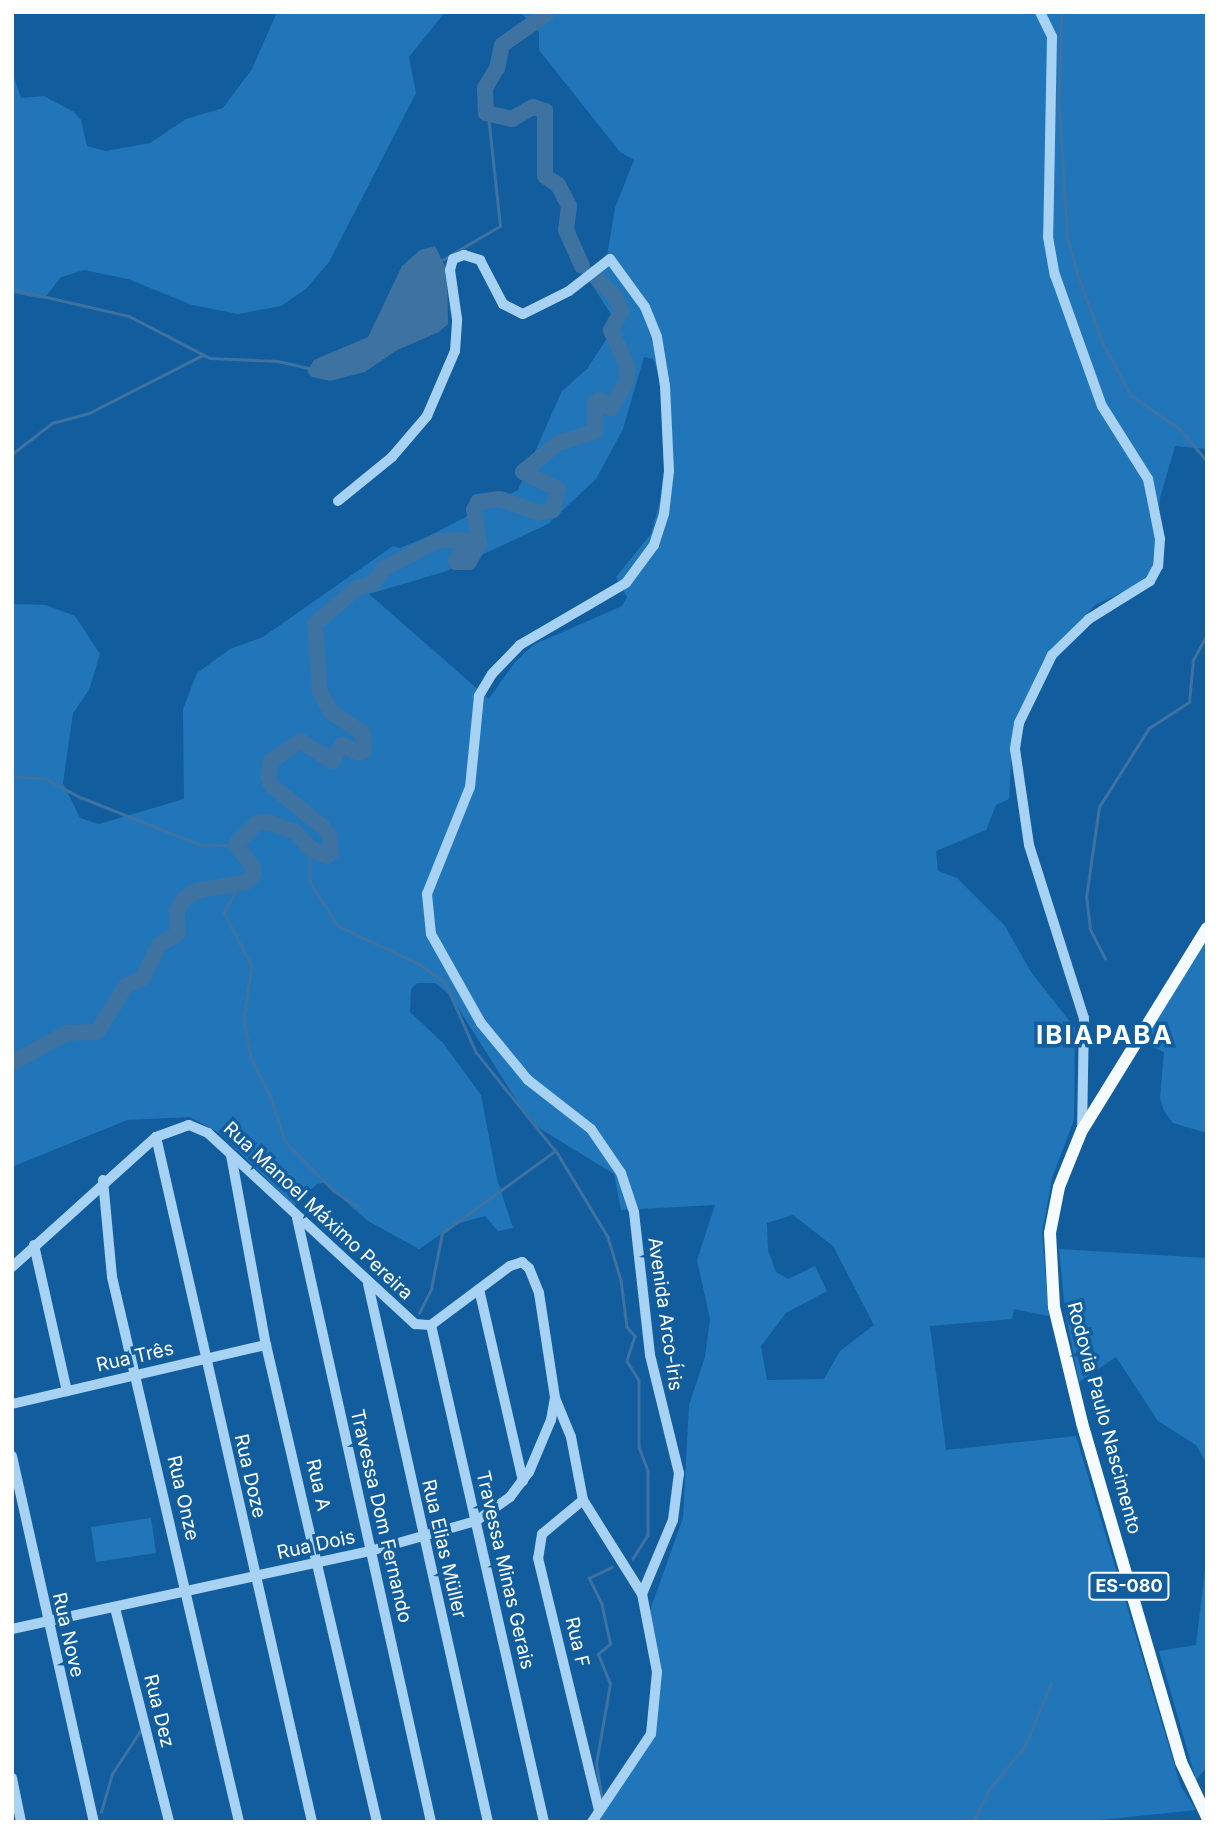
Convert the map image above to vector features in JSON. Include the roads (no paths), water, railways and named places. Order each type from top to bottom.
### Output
[{"type":"main road","name":"Rodovia Paulo Nascimento","points":[[1207,928],[1082,1130],[1053,1208],[1050,1276],[1054,1307],[1084,1431],[1181,1762],[1207,1817]]},
{"type":"street","points":[[1040,12],[1052,37],[1048,237],[1055,275],[1102,406],[1148,479],[1160,539],[1158,566],[1150,581],[1089,619],[1052,655],[1019,723],[1015,748],[1029,845],[1084,1018],[1082,1130]]},
{"type":"street","name":"Avenida Arco-Íris","points":[[338,501],[392,457],[427,416],[455,351],[457,319],[450,270],[453,259],[464,255],[480,260],[503,304],[523,314],[569,291],[610,259],[645,307],[657,337],[665,386],[669,459],[664,514],[654,545],[626,583],[520,645],[492,674],[479,696],[470,787],[427,894],[431,934],[481,1023],[528,1080],[591,1129],[621,1173],[634,1212],[650,1355],[679,1465],[673,1520],[642,1594]]},
{"type":"street","name":"Rua Manoel Máximo Pereira","points":[[12,1267],[103,1180],[156,1137],[176,1127],[196,1126],[415,1324],[431,1325]]},
{"type":"street","name":"Rua Doze","points":[[156,1137],[312,1822]]},
{"type":"street","name":"Rua A","points":[[231,1155],[267,1345],[377,1822]]},
{"type":"street","name":"Rua Onze","points":[[103,1180],[107,1253],[239,1822]]},
{"type":"street","name":"Travessa Dom Fernando","points":[[297,1218],[431,1822]]},
{"type":"street","points":[[34,1245],[67,1391]]},
{"type":"street","points":[[431,1325],[517,1262],[529,1268],[545,1317],[555,1398],[571,1437],[583,1500],[642,1594],[657,1672],[654,1719],[644,1748],[592,1822]]},
{"type":"street","name":"Rua Elias Müller","points":[[368,1284],[488,1822]]},
{"type":"street","points":[[479,1289],[523,1481]]},
{"type":"street","name":"Travessa Minas Gerais","points":[[431,1325],[544,1822]]},
{"type":"street","name":"Rua Três","points":[[12,1404],[267,1345]]},
{"type":"street","name":"Rua Dois","points":[[12,1629],[370,1551],[424,1538],[476,1521],[510,1497],[523,1481],[545,1437],[555,1398]]},
{"type":"street","name":"Rua Nove","points":[[12,1456],[46,1621],[94,1822]]},
{"type":"street","name":"Rua F","points":[[583,1500],[542,1534],[538,1559],[599,1811]]},
{"type":"street","name":"Rua Dez","points":[[115,1608],[169,1822]]},
{"type":"street","points":[[12,1778],[21,1822]]},
{"type":"waterway","points":[[549,12],[502,45],[497,68],[485,88],[486,113],[512,119],[533,107],[545,111],[545,176],[558,185],[569,206],[566,230],[582,266]]},
{"type":"waterway","points":[[1062,12],[1059,102],[1068,240],[1080,281],[1103,343],[1131,395],[1180,429],[1207,461]]},
{"type":"waterway","points":[[442,260],[500,226],[488,115]]},
{"type":"waterway","points":[[12,1063],[67,1033],[97,1032],[126,986],[143,978],[159,945],[178,933],[177,911],[183,900],[196,891],[246,882],[253,875],[253,868],[236,844],[256,824],[268,822],[295,832],[311,849],[326,856],[331,853],[330,837],[323,827],[271,785],[268,776],[271,761],[301,741],[332,761],[342,745],[359,753],[364,751],[363,733],[331,712],[320,692],[315,624],[357,588],[374,583],[383,569],[437,541],[463,540],[465,544],[456,562],[469,562],[479,544],[474,510],[478,502],[500,499],[539,513],[553,510],[558,489],[523,472],[558,443],[595,432],[595,403],[600,400],[611,408],[627,381],[627,366],[611,330],[621,312],[616,298],[593,274]]},
{"type":"waterway","points":[[12,289],[129,316],[210,358],[278,361],[309,368]]},
{"type":"waterway","points":[[12,454],[52,423],[89,413],[203,355]]},
{"type":"waterway","points":[[1105,959],[1090,929],[1086,898],[1099,807],[1149,728],[1189,702],[1193,660],[1207,635]]},
{"type":"waterway","points":[[12,776],[47,779],[80,797],[199,844],[237,846]]},
{"type":"waterway","points":[[310,849],[310,882],[338,926],[419,964],[445,982],[476,1052],[558,1154],[608,1237],[621,1280],[627,1327],[635,1336],[627,1361],[639,1380],[639,1447],[648,1471],[648,1535],[633,1559]]},
{"type":"waterway","points":[[241,883],[224,912],[252,967],[244,1018],[251,1058],[270,1095],[285,1141],[334,1191],[360,1208]]},
{"type":"waterway","points":[[419,1313],[431,1289],[442,1233],[555,1151]]},
{"type":"waterway","points":[[602,1801],[596,1764],[610,1684],[598,1654],[610,1644],[602,1605],[589,1578],[612,1567]]},
{"type":"waterway","points":[[973,1822],[988,1791],[1025,1746],[1051,1683]]},
{"type":"waterway","points":[[101,1812],[112,1774],[140,1731]]},
{"type":"district","name":"IBIAPABA","points":[[1105,1035]]}]
